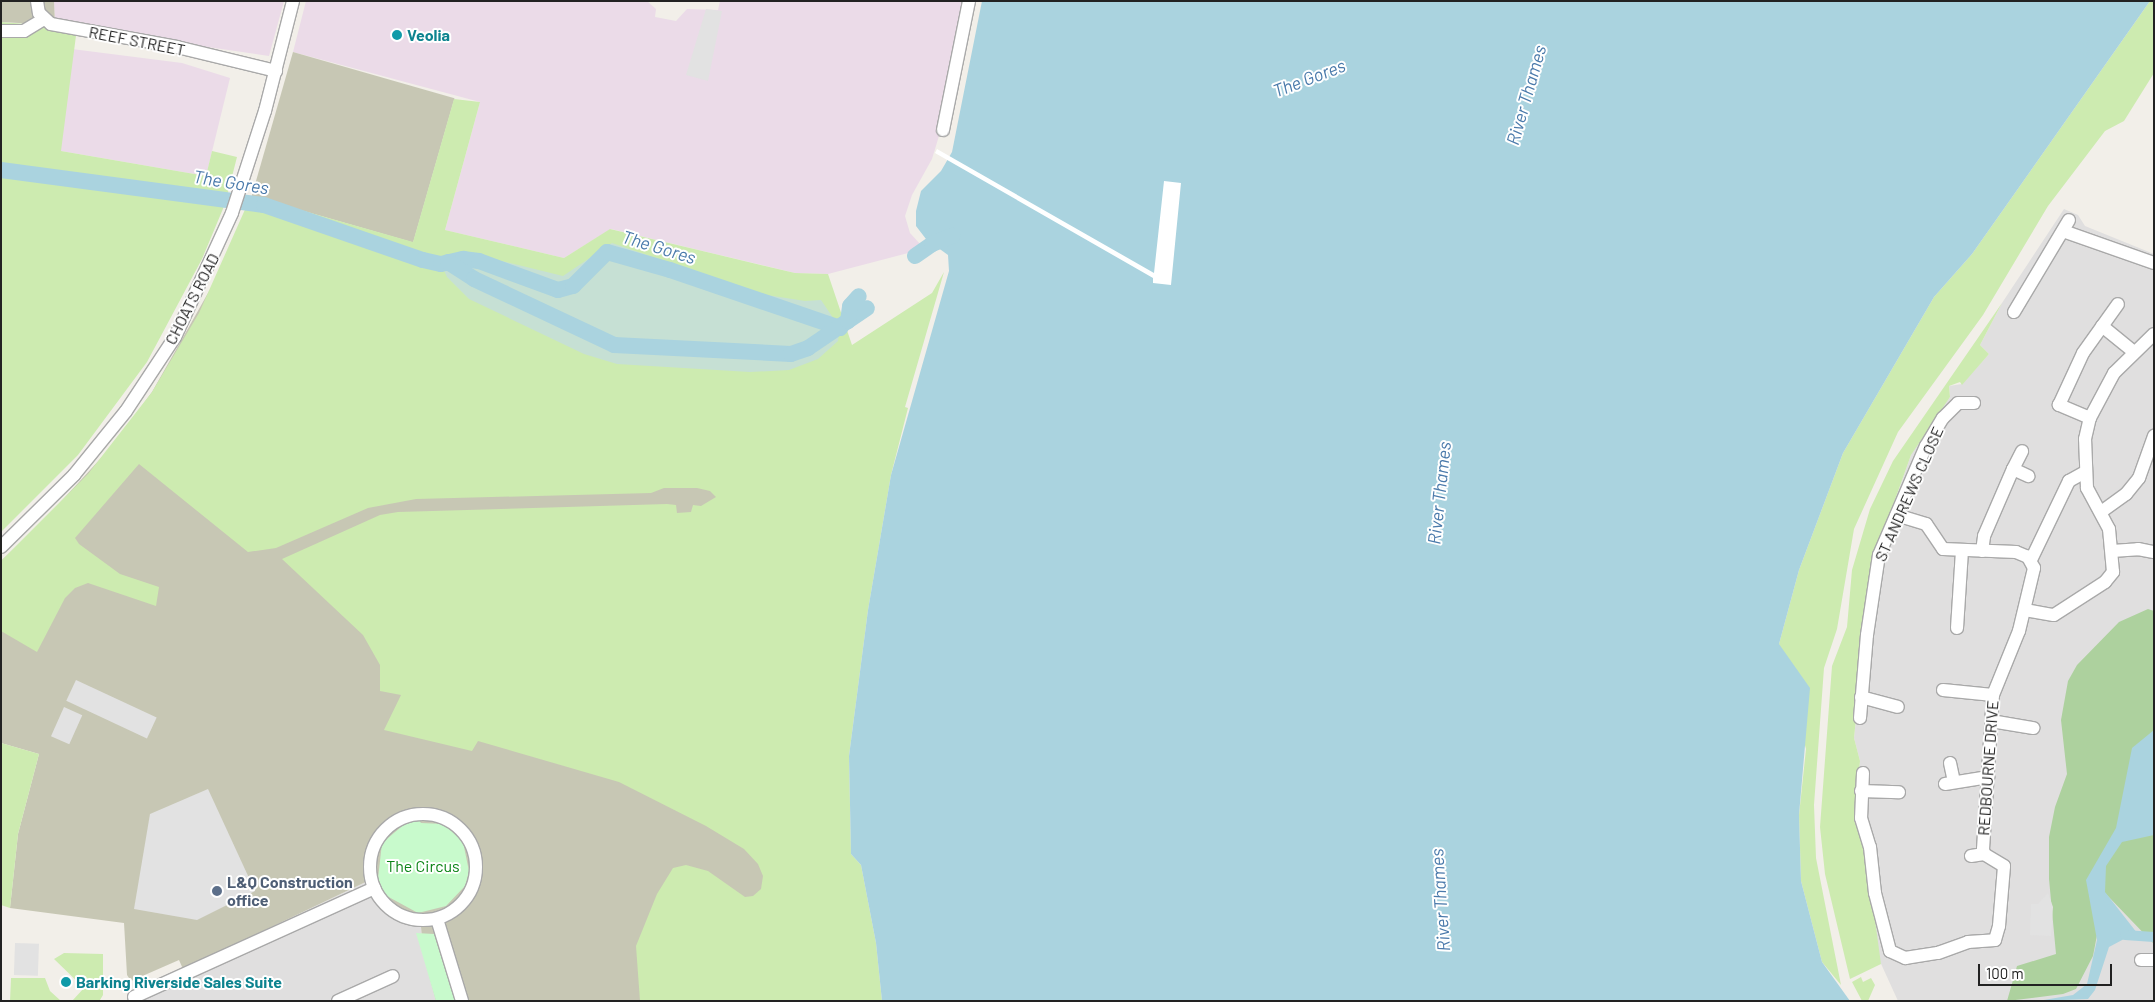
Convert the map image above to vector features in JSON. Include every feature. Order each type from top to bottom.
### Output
[{"type":"street","points":[[1,31],[24,31],[44,19],[37,1]]},
{"type":"street","name":"CHOATS ROAD","points":[[1,546],[74,475],[126,411],[175,337],[232,213],[241,188],[276,71],[294,1]]},
{"type":"street","points":[[943,130],[969,1]]},
{"type":"street","name":"REEF STREET","points":[[44,19],[64,27],[177,47],[276,71]]},
{"type":"street","points":[[2014,312],[2066,225],[2154,263]]},
{"type":"street","points":[[2090,418],[2059,406],[2082,353],[2095,338],[2118,304]]},
{"type":"street","points":[[2102,326],[2134,352]]},
{"type":"street","points":[[2025,610],[2054,614],[2105,582],[2113,572],[2109,529],[2087,488],[2085,439],[2090,418],[2114,372],[2154,334]]},
{"type":"street","name":"ST ANDREWS CLOSE","points":[[1860,718],[1876,568],[1896,515],[1926,446],[1943,418],[1958,404],[1974,402]]},
{"type":"street","points":[[2101,512],[2126,494],[2139,478],[2154,436]]},
{"type":"street","points":[[1982,551],[1984,536],[2022,452]]},
{"type":"street","points":[[2013,469],[2028,476]]},
{"type":"street","points":[[1896,515],[1926,524],[1943,549],[2016,552],[2031,560],[2069,481],[2085,472]]},
{"type":"street","points":[[2112,552],[2138,548],[2154,552]]},
{"type":"street","points":[[1957,628],[1962,551]]},
{"type":"street","name":"REDBOURNE DRIVE","points":[[1863,773],[1861,818],[1870,846],[1875,893],[1888,945],[1896,956],[1932,955],[1968,942],[1996,939],[2004,866],[1984,854],[1992,695],[2025,610],[2035,574],[2031,560]]},
{"type":"street","points":[[1943,690],[1992,695]]},
{"type":"street","points":[[1862,697],[1898,707]]},
{"type":"street","points":[[1991,721],[2033,728]]},
{"type":"street","points":[[1950,763],[1949,783],[1988,777]]},
{"type":"street","points":[[1861,791],[1899,792]]},
{"type":"street","points":[[411,814],[428,814],[446,819],[460,828],[470,843],[476,874],[463,902],[437,918],[407,918],[387,906],[374,888],[370,858],[384,830],[411,814]]},
{"type":"street","points":[[1971,856],[1984,854]]},
{"type":"street","points":[[134,996],[374,888]]},
{"type":"street","points":[[437,918],[462,1001]]},
{"type":"street","points":[[338,1001],[394,976]]},
{"type":"shaded area","points":[[1,1],[54,1],[55,25],[1,22]]},
{"type":"shaded area","points":[[54,1],[284,1],[269,56],[55,25]]},
{"type":"shaded area","points":[[306,1],[647,1],[656,9],[655,17],[676,21],[687,9],[718,10],[720,1],[966,1],[942,126],[932,159],[912,195],[905,216],[910,233],[921,245],[912,252],[828,274],[795,273],[611,229],[564,258],[445,230],[480,102],[293,52]]},
{"type":"shaded area","points":[[706,9],[722,11],[708,81],[686,75]]},
{"type":"shaded area","points":[[1,40],[182,63],[230,78],[206,176],[61,151]]},
{"type":"shaded area","points":[[293,52],[454,98],[413,242],[252,196]]},
{"type":"shaded area","points":[[2064,209],[2078,215],[2085,226],[2154,254],[2154,1001],[1898,1001],[1877,955],[1866,854],[1854,820],[1860,761],[1854,738],[1856,720],[1853,719],[1859,686],[1859,651],[1871,567],[1911,455],[1923,434],[1950,397],[1949,386],[1962,384],[1989,354],[1980,345],[2002,303]]},
{"type":"shaded area","points":[[612,243],[761,294],[805,301],[821,300],[840,328],[838,341],[818,359],[789,370],[750,372],[617,364],[584,354],[469,299],[447,277],[441,264],[445,257],[465,252],[563,276]]},
{"type":"shaded area","points":[[212,286],[706,423],[834,1001],[436,1001],[424,957],[420,917],[393,908],[384,899],[374,878],[183,969],[179,960],[131,981],[127,975],[124,923],[10,908],[18,834],[39,754],[1,743],[1,561],[45,519],[113,445],[152,392]]},
{"type":"shaded area","points":[[76,680],[157,718],[147,738],[66,701]]},
{"type":"shaded area","points":[[64,707],[82,715],[69,744],[51,736]]},
{"type":"shaded area","points":[[208,789],[255,891],[197,920],[134,909],[150,814]]},
{"type":"shaded area","points":[[374,878],[377,886],[406,914],[420,917],[424,957],[436,1001],[136,1001],[183,969]]},
{"type":"shaded area","points":[[2048,893],[2053,907],[2051,936],[2030,935],[2031,904],[2038,904]]},
{"type":"shaded area","points":[[15,943],[39,944],[38,976],[14,975]]},
{"type":"green space","points":[[2150,1],[2154,1],[2154,73],[2124,121],[2105,131],[2048,206],[1983,315],[1898,432],[1854,529],[1837,629],[1824,668],[1814,805],[1816,858],[1841,985],[1822,962],[1801,881],[1799,815],[1806,749],[1779,644],[1799,570],[1843,453],[1934,297],[1972,254]]},
{"type":"green space","points":[[1,22],[77,28],[61,151],[206,176],[212,151],[237,157],[225,204],[202,259],[147,362],[78,455],[1,532]]},
{"type":"green space","points":[[454,99],[480,102],[445,230],[564,258],[610,229],[795,273],[828,274],[852,345],[932,293],[944,272],[905,407],[908,408],[891,475],[868,610],[849,756],[851,854],[861,865],[876,943],[882,1001],[640,1001],[636,946],[657,894],[673,868],[686,865],[708,871],[745,897],[753,896],[761,889],[763,876],[758,864],[744,849],[706,826],[619,782],[478,741],[472,751],[384,730],[401,695],[380,691],[380,665],[363,635],[282,559],[380,515],[398,512],[667,504],[676,505],[677,513],[691,512],[693,505],[701,506],[716,497],[710,491],[697,488],[664,488],[651,493],[416,499],[368,508],[276,548],[248,552],[139,464],[75,538],[79,544],[120,574],[159,587],[156,606],[88,583],[75,588],[65,598],[37,652],[1,631],[1,561],[88,474],[152,392],[199,313],[251,196],[413,242]]},
{"type":"green space","points":[[2002,303],[1980,345],[1989,354],[1962,385],[1960,382],[1949,386],[1950,397],[1911,455],[1871,567],[1859,651],[1859,686],[1853,718],[1856,719],[1854,738],[1860,761],[1854,820],[1866,854],[1881,964],[1850,979],[1825,874],[1820,827],[1832,666],[1847,627],[1852,570],[1870,509],[1893,461]]},
{"type":"green space","points":[[2148,609],[2154,611],[2154,944],[2105,893],[2093,956],[2076,989],[2063,994],[2007,1001],[2017,966],[2056,954],[2049,879],[2049,837],[2055,807],[2067,774],[2061,720],[2068,681],[2077,665],[2119,622]]},
{"type":"green space","points":[[1,743],[39,754],[18,834],[10,908],[1,905]]},
{"type":"green space","name":"The Circus","points":[[418,819],[421,823],[444,824],[463,842],[469,871],[465,886],[446,906],[418,913],[385,895],[378,879],[382,843],[407,822]]},
{"type":"green space","points":[[416,933],[434,934],[455,1001],[436,1001]]},
{"type":"green space","points":[[64,953],[103,954],[103,995],[100,1000],[72,1001],[84,988],[54,959]]},
{"type":"green space","points":[[1861,977],[1863,982],[1871,978],[1875,985],[1868,1001],[1862,1001],[1852,982]]},
{"type":"green space","points":[[11,978],[45,978],[50,991],[61,1001],[10,1001]]},
{"type":"water","name":"River Thames","points":[[982,1],[2150,1],[1972,254],[1934,297],[1843,453],[1799,570],[1779,644],[1810,688],[1799,815],[1801,881],[1822,962],[1850,1001],[882,1001],[876,943],[861,865],[851,854],[849,756],[868,610],[891,475],[949,271],[948,255],[926,239],[916,226],[916,211],[921,191],[941,171],[952,152]]},
{"type":"water","points":[[2154,730],[2154,835],[2122,842],[2106,866],[2105,892],[2141,938],[2124,939],[2109,947],[2095,990],[2088,999],[2038,1001],[2073,995],[2087,984],[2097,940],[2086,880],[2116,828],[2132,748]]},
{"type":"pier","points":[[937,149],[1154,273],[1164,181],[1181,183],[1171,285],[1153,283],[1153,278],[935,153]]},
{"type":"waterway","name":"The Gores","points":[[1,170],[264,205],[423,260],[441,264],[463,259],[479,261],[558,290],[573,286],[607,252],[670,270],[840,328]]},
{"type":"waterway","name":"The Gores","points":[[915,256],[932,244],[952,236]]},
{"type":"waterway","name":"The Gores","points":[[448,262],[474,279],[614,345],[791,354],[808,348],[867,308]]},
{"type":"waterway","name":"The Gores","points":[[848,321],[850,306],[859,296]]},
{"type":"waterway","points":[[2125,935],[2154,937]]},
{"type":"place","name":"Veolia","points":[[397,35]]},
{"type":"place","name":"L&Q Construction office","points":[[217,891]]},
{"type":"place","name":"Barking Riverside Sales Suite","points":[[66,982]]}]
